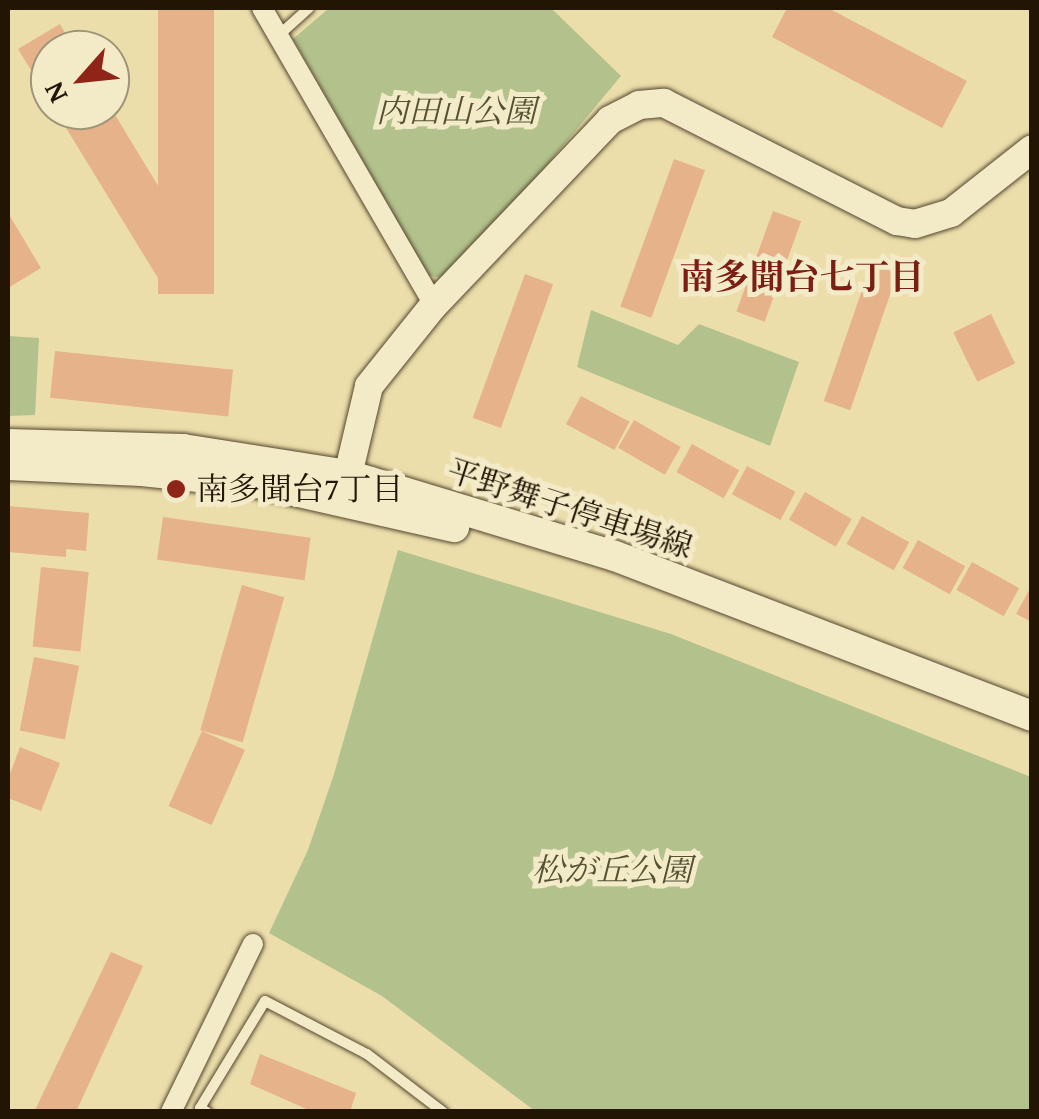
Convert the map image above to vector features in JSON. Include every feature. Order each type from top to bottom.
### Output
[{"type":"main road","name":"平野舞子停車場線","points":[[8,444],[183,448],[615,556],[1032,716]]},
{"type":"main road","name":"平野舞子停車場線","points":[[8,465],[142,470],[264,484],[348,488],[439,523],[662,591],[1032,732]]},
{"type":"street","points":[[262,8],[434,305]]},
{"type":"street","points":[[348,488],[369,386],[434,305],[610,120],[639,105],[664,103],[896,221],[915,224],[951,212],[1032,149]]},
{"type":"street","points":[[175,1103],[253,944]]},
{"type":"lane","points":[[279,35],[308,8]]},
{"type":"lane","points":[[175,1103],[202,1110],[265,1002],[366,1054],[442,1112]]},
{"type":"green space","name":"内田山公園","points":[[329,8],[551,8],[621,76],[452,279],[429,276],[293,39]]},
{"type":"green space","points":[[591,310],[678,345],[699,324],[799,362],[770,446],[577,367]]},
{"type":"green space","points":[[8,336],[39,338],[35,415],[8,416]]},
{"type":"green space","name":"松が丘公園","points":[[398,550],[671,634],[1031,777],[1031,1111],[535,1111],[382,996],[269,933],[308,850],[334,774]]},
{"type":"building","points":[[158,8],[214,8],[214,294],[158,294]]},
{"type":"building","points":[[787,8],[828,8],[967,81],[942,128],[772,37]]},
{"type":"building","points":[[30,42],[30,68],[18,49]]},
{"type":"building","points":[[67,130],[124,130],[202,258],[161,283]]},
{"type":"building","points":[[674,159],[705,170],[651,318],[620,307]]},
{"type":"building","points":[[773,211],[801,221],[765,322],[736,312]]},
{"type":"building","points":[[8,213],[41,268],[8,288]]},
{"type":"building","points":[[871,264],[897,273],[850,410],[824,401]]},
{"type":"building","points":[[525,274],[553,284],[501,428],[473,418]]},
{"type":"building","points":[[991,314],[1015,363],[977,382],[953,332]]},
{"type":"building","points":[[55,351],[233,370],[228,416],[50,398]]},
{"type":"building","points":[[581,396],[630,422],[615,450],[566,424]]},
{"type":"building","points":[[634,420],[681,447],[665,475],[618,448]]},
{"type":"building","points":[[692,444],[739,470],[724,498],[676,472]]},
{"type":"building","points":[[747,466],[796,492],[781,520],[732,494]]},
{"type":"building","points":[[805,492],[852,519],[836,547],[789,520]]},
{"type":"building","points":[[8,506],[89,513],[86,551],[66,549],[66,557],[8,552]]},
{"type":"building","points":[[862,516],[909,542],[894,570],[846,544]]},
{"type":"building","points":[[163,517],[311,538],[305,580],[157,560]]},
{"type":"building","points":[[918,540],[965,566],[950,594],[902,568]]},
{"type":"building","points":[[972,562],[1019,588],[1004,616],[956,590]]},
{"type":"building","points":[[41,567],[89,572],[80,652],[33,647]]},
{"type":"building","points":[[242,585],[284,597],[243,742],[200,730]]},
{"type":"building","points":[[1032,585],[1032,622],[1016,614]]},
{"type":"building","points":[[34,657],[79,666],[65,739],[20,731]]},
{"type":"building","points":[[202,731],[245,750],[212,825],[169,806]]},
{"type":"building","points":[[20,747],[60,763],[41,811],[8,798],[8,779]]},
{"type":"building","points":[[111,952],[143,966],[76,1112],[34,1112]]},
{"type":"building","points":[[260,1054],[356,1093],[350,1112],[313,1112],[250,1084]]},
{"type":"place","name":"南多聞台7丁目","points":[[176,489]]},
{"type":"district","name":"南多聞台七丁目","points":[[802,277]]}]
